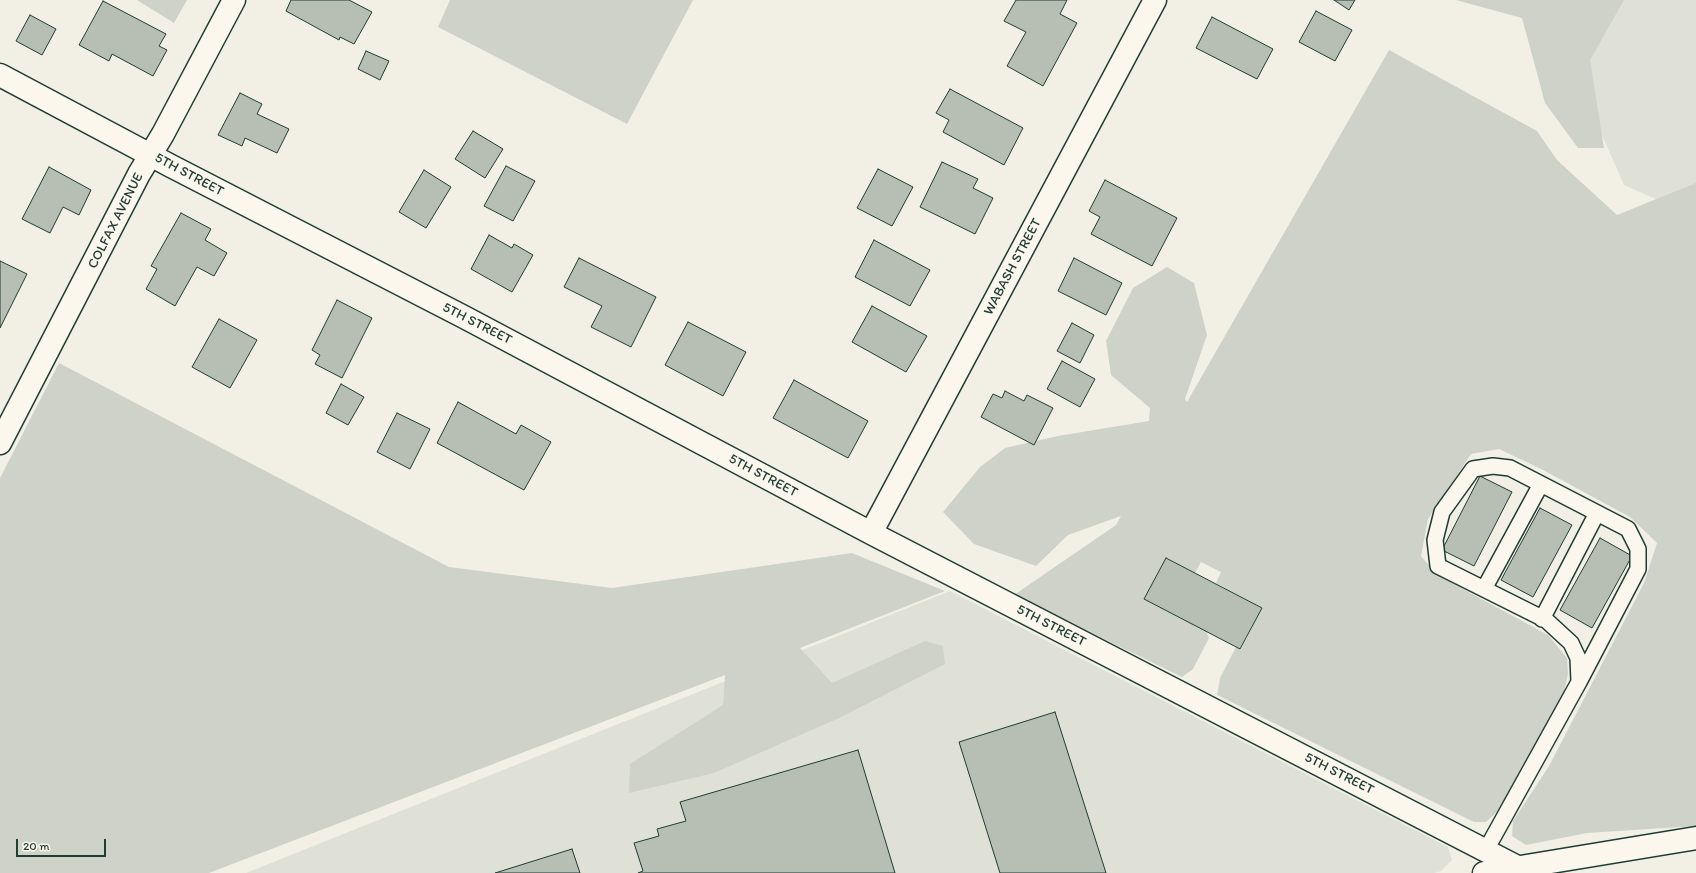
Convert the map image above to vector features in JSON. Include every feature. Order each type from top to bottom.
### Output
[{"type":"street","name":"COLFAX AVENUE","points":[[0,443],[150,155],[234,0]]},
{"type":"street","name":"WABASH STREET","points":[[871,534],[1155,0]]},
{"type":"street","name":"5TH STREET","points":[[0,75],[150,155],[464,317],[871,534],[1524,870]]},
{"type":"street","points":[[1484,873],[1524,870],[1696,838]]},
{"type":"lane","points":[[1486,850],[1579,682],[1638,569],[1638,549],[1628,529],[1510,468],[1493,466],[1472,469],[1442,512],[1435,540],[1438,566],[1542,618],[1571,643],[1578,658],[1579,682]]},
{"type":"lane","points":[[1484,589],[1541,484]]},
{"type":"lane","points":[[1542,618],[1597,513]]},
{"type":"shaded area","points":[[137,0],[187,0],[174,23]]},
{"type":"shaded area","points":[[450,0],[693,0],[627,124],[438,27]]},
{"type":"shaded area","points":[[1456,0],[1624,0],[1590,60],[1604,148],[1578,148],[1545,103],[1522,18]]},
{"type":"shaded area","points":[[1610,0],[1696,0],[1696,217],[1624,185],[1572,67]]},
{"type":"shaded area","points":[[1389,50],[1537,131],[1557,160],[1617,215],[1696,183],[1696,826],[1587,833],[1526,845],[1512,836],[1513,821],[1549,766],[1644,583],[1657,543],[1630,517],[1543,470],[1499,449],[1471,454],[1428,519],[1421,556],[1437,575],[1548,635],[1567,658],[1568,674],[1562,701],[1498,811],[1486,822],[1474,822],[1217,695],[1220,678],[1236,647],[1241,649],[1262,608],[1216,583],[1221,572],[1201,562],[1195,573],[1166,558],[1144,599],[1206,631],[1209,638],[1193,669],[1182,677],[1014,595],[1116,525],[1121,516],[1068,535],[1036,566],[974,544],[943,512],[980,467],[1005,448],[1058,436],[1149,421],[1150,408],[1111,375],[1106,341],[1133,288],[1167,267],[1194,283],[1207,335],[1185,399],[1187,402]]},
{"type":"shaded area","points":[[59,363],[449,567],[612,588],[852,553],[945,591],[800,648],[832,683],[925,641],[943,646],[945,664],[839,718],[714,773],[629,793],[630,764],[723,705],[725,675],[209,873],[0,873],[0,478]]},
{"type":"shaded area","points":[[950,591],[1448,847],[1452,860],[1441,871],[1434,873],[246,873]]},
{"type":"building","points":[[291,0],[349,0],[372,12],[354,44],[340,37],[339,40],[286,11]]},
{"type":"building","points":[[1016,0],[1067,0],[1060,14],[1077,23],[1043,86],[1007,66],[1026,32],[1004,21]]},
{"type":"building","points":[[1334,0],[1355,0],[1349,10]]},
{"type":"building","points":[[103,1],[166,34],[159,46],[167,50],[153,76],[112,54],[109,61],[79,45]]},
{"type":"building","points":[[1316,11],[1352,30],[1335,61],[1299,42]]},
{"type":"building","points":[[30,15],[56,29],[42,55],[16,41]]},
{"type":"building","points":[[1212,17],[1273,49],[1257,79],[1196,48]]},
{"type":"building","points":[[366,51],[389,61],[380,80],[358,69]]},
{"type":"building","points":[[950,89],[1023,128],[1004,165],[943,132],[949,120],[936,113]]},
{"type":"building","points":[[240,93],[262,104],[257,114],[289,129],[277,153],[245,138],[242,146],[218,135]]},
{"type":"building","points":[[473,131],[503,149],[485,178],[455,159]]},
{"type":"building","points":[[942,162],[978,179],[973,188],[993,198],[975,234],[920,207]]},
{"type":"building","points":[[506,166],[535,181],[513,221],[484,206]]},
{"type":"building","points":[[49,167],[91,190],[79,215],[63,207],[50,233],[22,219]]},
{"type":"building","points":[[878,169],[913,187],[892,226],[857,208]]},
{"type":"building","points":[[424,170],[451,187],[426,228],[399,212]]},
{"type":"building","points":[[1105,180],[1177,218],[1152,266],[1091,234],[1100,217],[1089,211]]},
{"type":"building","points":[[181,213],[211,229],[205,240],[227,253],[214,276],[197,267],[175,306],[146,289],[157,269],[151,266]]},
{"type":"building","points":[[489,235],[512,248],[514,244],[533,255],[512,292],[471,269]]},
{"type":"building","points":[[874,240],[930,270],[910,306],[855,277]]},
{"type":"building","points":[[579,258],[656,297],[631,347],[591,327],[602,306],[564,287]]},
{"type":"building","points":[[1074,258],[1122,283],[1106,315],[1058,291]]},
{"type":"building","points":[[0,261],[27,274],[0,328]]},
{"type":"building","points":[[337,300],[372,318],[342,378],[315,364],[320,355],[312,350]]},
{"type":"building","points":[[872,306],[927,336],[906,372],[852,342]]},
{"type":"building","points":[[219,319],[257,340],[230,388],[192,367]]},
{"type":"building","points":[[688,322],[746,352],[723,396],[665,365]]},
{"type":"building","points":[[1072,323],[1094,335],[1080,363],[1057,351]]},
{"type":"building","points":[[1062,361],[1095,379],[1080,407],[1047,389]]},
{"type":"building","points":[[794,380],[868,421],[848,458],[773,418]]},
{"type":"building","points":[[341,384],[364,397],[348,425],[326,413]]},
{"type":"building","points":[[1005,391],[1024,401],[1027,395],[1053,408],[1034,445],[981,417],[993,394],[1002,398]]},
{"type":"building","points":[[458,402],[516,434],[521,425],[551,442],[524,490],[437,443]]},
{"type":"building","points":[[397,413],[430,429],[410,469],[377,452]]},
{"type":"building","points":[[1480,476],[1512,492],[1474,566],[1442,550]]},
{"type":"building","points":[[1540,508],[1572,525],[1533,597],[1501,580]]},
{"type":"building","points":[[1600,538],[1632,556],[1592,628],[1560,610]]},
{"type":"building","points":[[1166,558],[1262,608],[1240,649],[1144,599]]},
{"type":"building","points":[[1055,712],[1106,873],[1000,873],[959,742]]},
{"type":"building","points":[[858,750],[895,873],[638,873],[643,871],[634,843],[659,836],[657,829],[686,821],[680,802]]},
{"type":"building","points":[[572,849],[580,873],[495,873]]}]
